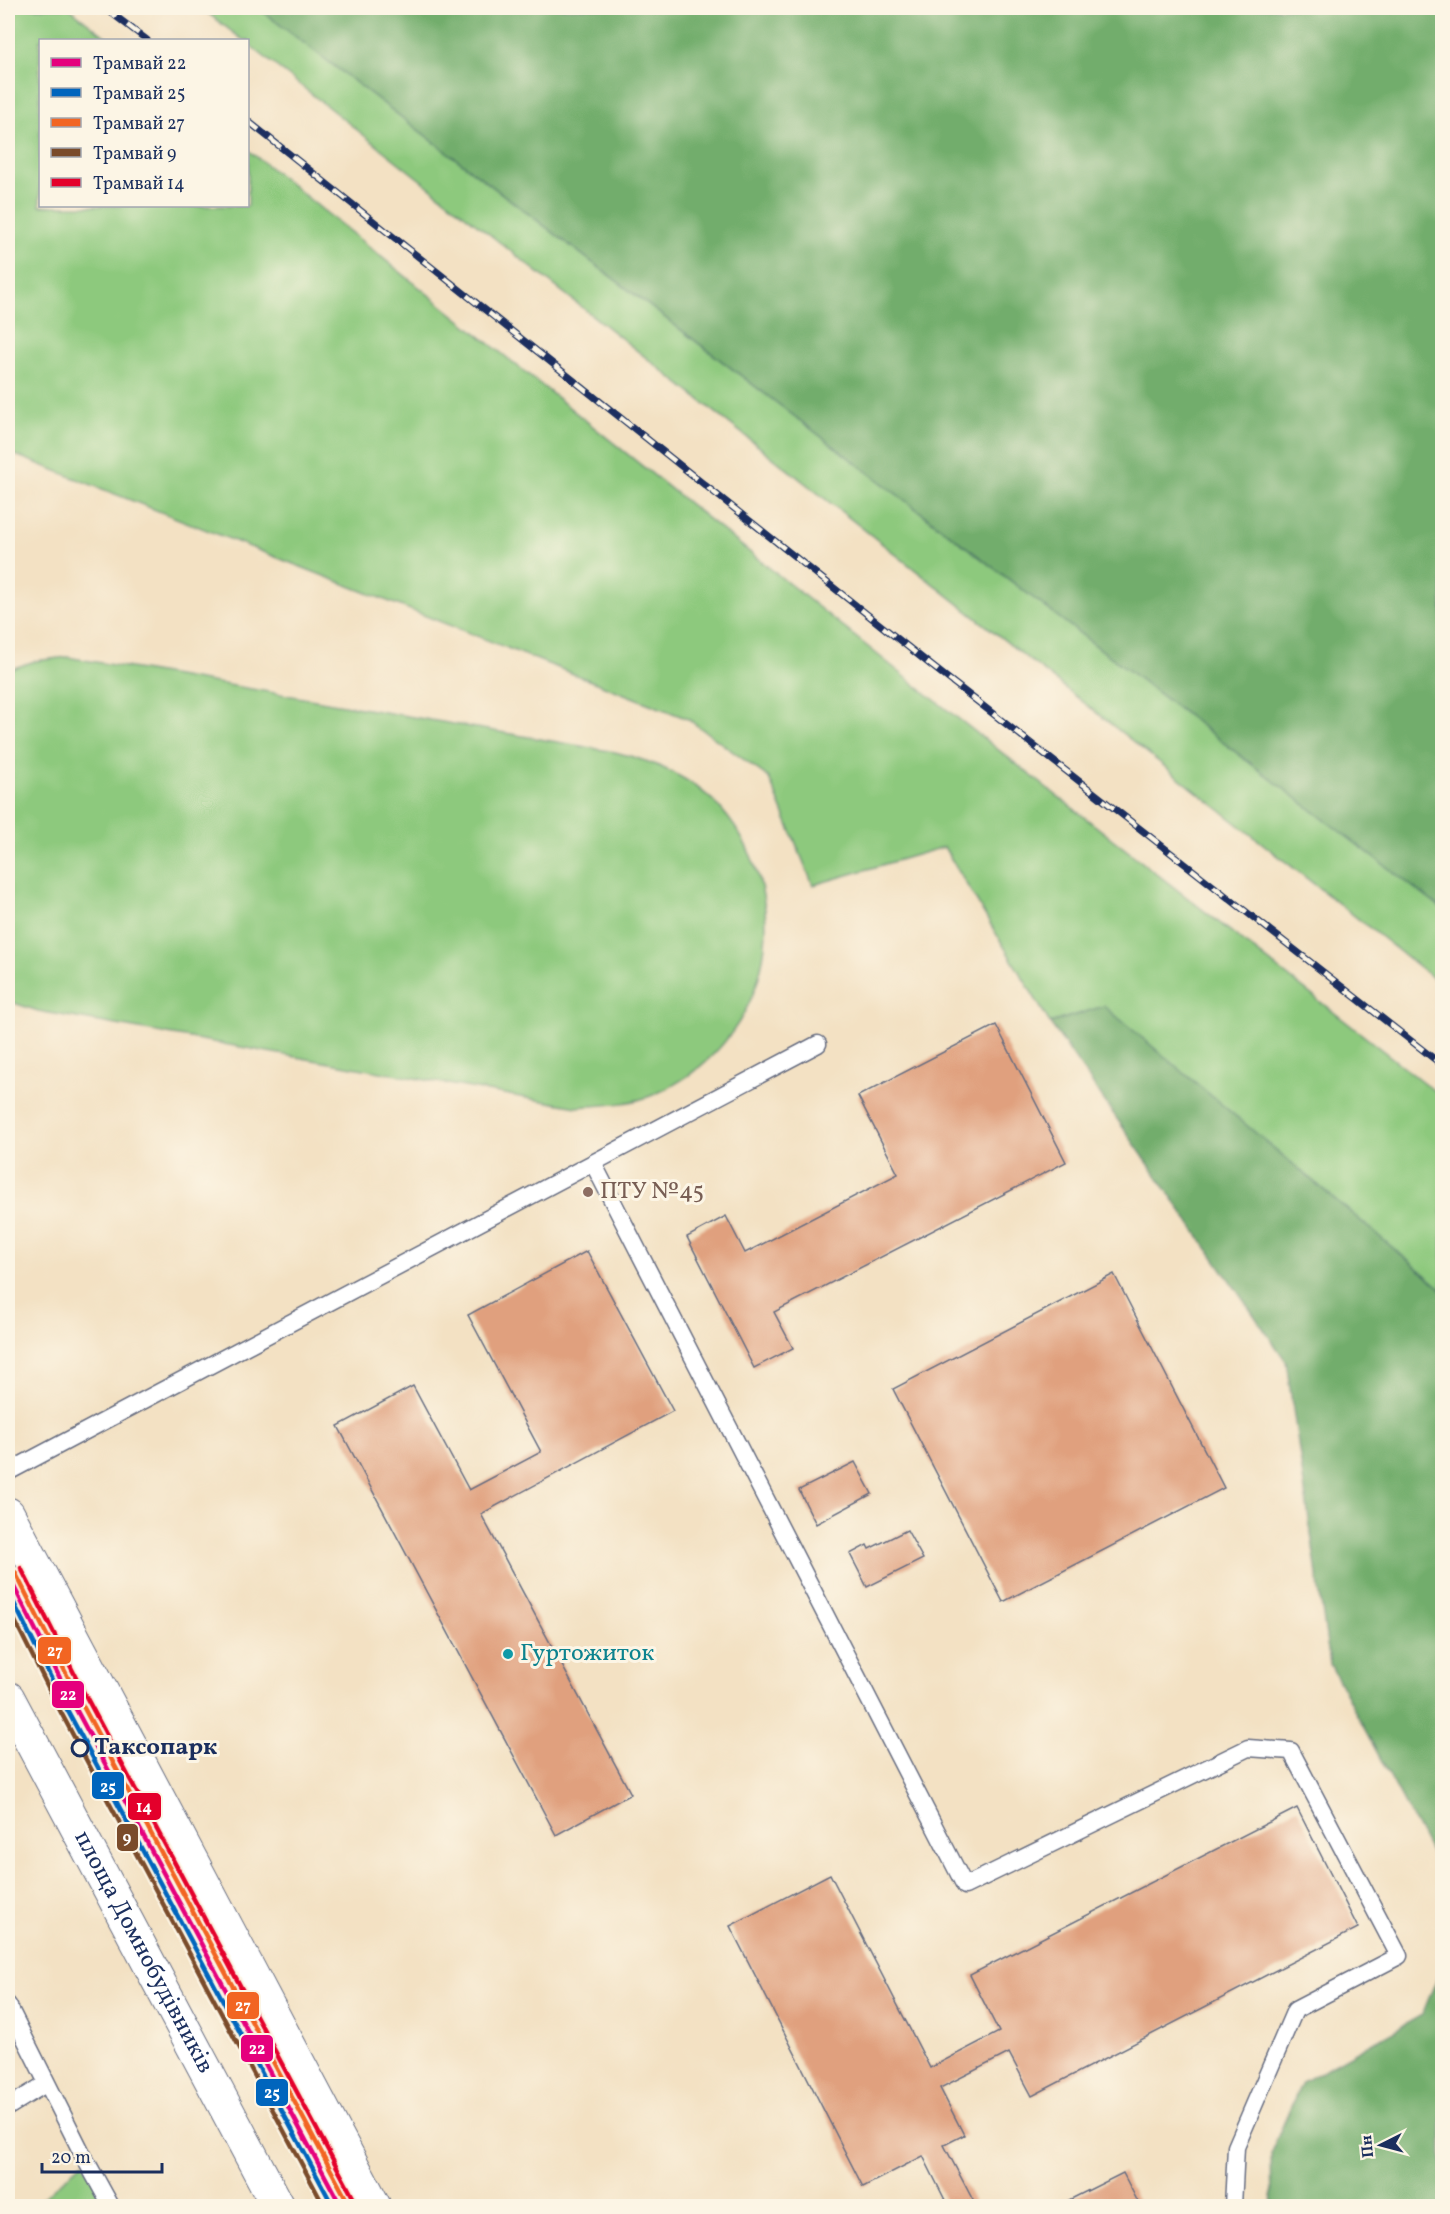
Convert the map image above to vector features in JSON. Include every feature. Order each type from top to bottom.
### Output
[{"type":"main road","points":[[8,1514],[374,2206]]},
{"type":"main road","name":"площа Домнобудівників","points":[[8,1698],[278,2206]]},
{"type":"lane","points":[[8,1472],[818,1044]]},
{"type":"lane","points":[[593,1163],[965,1887],[1248,1748],[1291,1751],[1399,1956],[1295,2010],[1236,2147],[1233,2206]]},
{"type":"lane","points":[[8,2005],[111,2206]]},
{"type":"lane","points":[[8,2107],[47,2083]]},
{"type":"green space","points":[[8,8],[69,8],[109,39],[39,39],[39,207],[249,207],[249,151],[918,687],[1442,1097],[1442,1289],[1104,1006],[1050,1023],[944,847],[813,885],[769,778],[688,719],[8,452]]},
{"type":"green space","points":[[201,8],[258,8],[1442,909],[1442,985],[249,45],[249,39],[242,39]]},
{"type":"green space","points":[[258,8],[1442,8],[1442,909]]},
{"type":"green space","points":[[67,657],[615,752],[659,766],[687,780],[722,810],[747,848],[761,888],[766,929],[761,970],[746,1009],[723,1044],[692,1073],[653,1095],[635,1101],[577,1107],[38,1011],[8,1001],[8,670],[35,661]]},
{"type":"green space","points":[[1104,1006],[1442,1289],[1442,1874],[1330,1664],[1286,1361],[1050,1023]]},
{"type":"green space","points":[[1442,1966],[1442,2206],[1272,2206],[1271,2152],[1302,2082],[1422,2015]]},
{"type":"green space","points":[[83,2162],[108,2206],[34,2206]]},
{"type":"building","points":[[996,1025],[1066,1162],[774,1312],[793,1348],[754,1368],[687,1237],[726,1216],[745,1253],[898,1174],[858,1096]]},
{"type":"building","points":[[587,1251],[673,1411],[481,1514],[631,1794],[556,1835],[338,1426],[413,1386],[469,1490],[541,1452],[468,1315]]},
{"type":"building","points":[[1114,1274],[1224,1488],[1003,1602],[893,1389]]},
{"type":"building","points":[[855,1462],[872,1494],[816,1524],[799,1490]]},
{"type":"building","points":[[907,1530],[923,1559],[867,1587],[850,1554],[867,1545],[869,1549]]},
{"type":"building","points":[[1297,1808],[1358,1928],[1032,2096],[1009,2053],[940,2088],[964,2135],[944,2145],[976,2206],[948,2206],[923,2156],[863,2187],[730,1926],[830,1874],[930,2068],[999,2032],[970,1975]]},
{"type":"building","points":[[1123,2173],[1140,2206],[1057,2206]]},
{"type":"railway","points":[[105,8],[146,39]]},
{"type":"railway","points":[[249,122],[932,666],[1442,1065]]},
{"type":"tram line","name":"14","points":[[21,1568],[83,1691],[354,2199]]},
{"type":"tram line","name":"27","points":[[15,1572],[77,1695],[348,2202]]},
{"type":"tram line","name":"22","points":[[8,1575],[70,1698],[341,2206]]},
{"type":"tram line","name":"25","points":[[8,1591],[63,1702],[333,2206]]},
{"type":"tram line","name":"9","points":[[8,1607],[57,1705],[324,2206]]},
{"type":"place","name":"ПТУ №45","points":[[588,1192]]},
{"type":"place","name":"Гуртожиток","points":[[508,1654]]},
{"type":"place","name":"Таксопарк","points":[[80,1748]]}]
